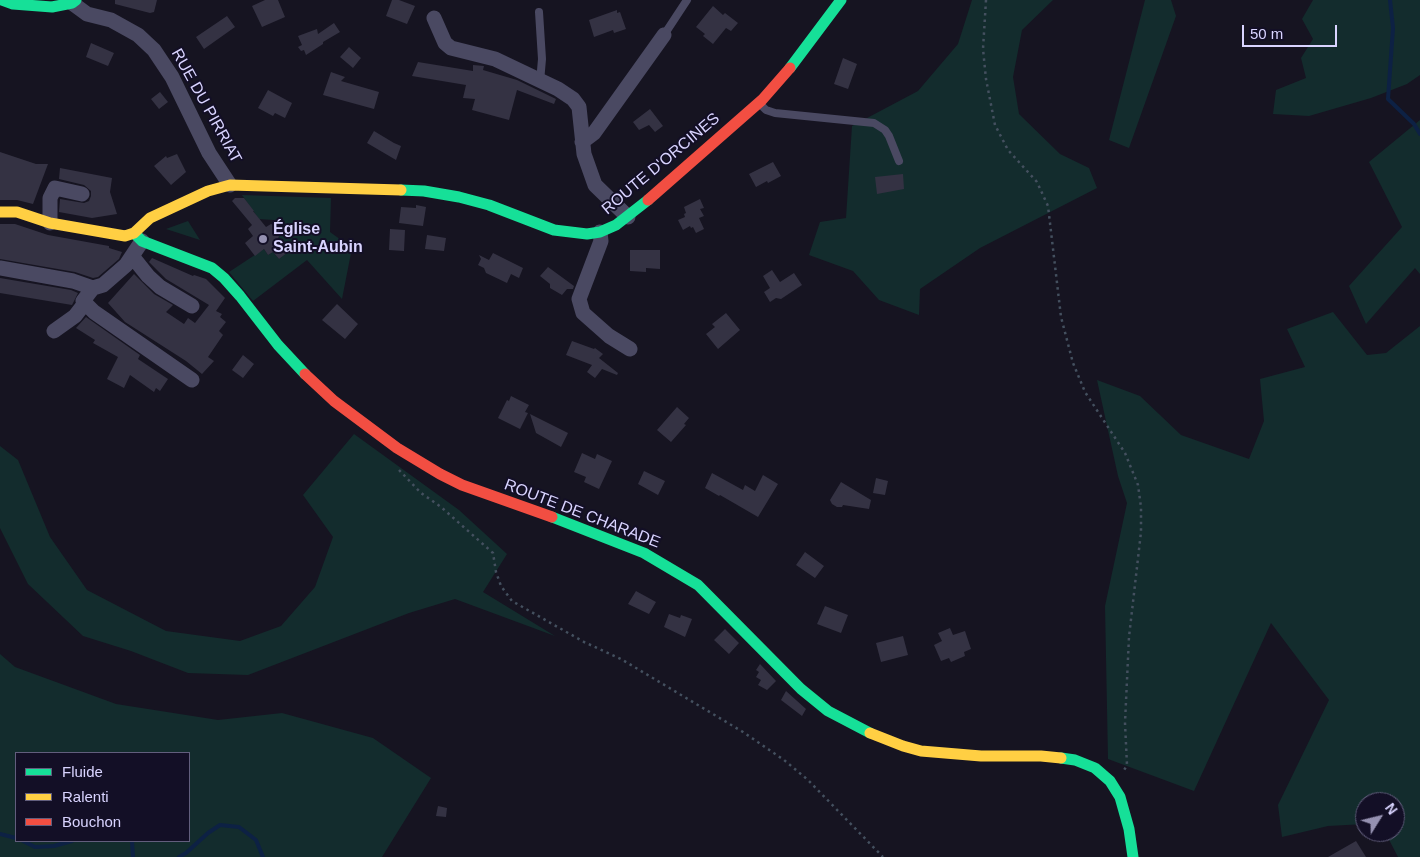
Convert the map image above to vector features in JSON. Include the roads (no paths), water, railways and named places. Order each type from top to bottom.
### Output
[{"type":"street","points":[[2,0],[13,4],[52,6],[74,1]]},
{"type":"street","name":"ROUTE D'ORCINES","points":[[138,237],[150,218],[208,191],[230,185],[424,191],[459,197],[489,205],[554,230],[586,234],[600,232],[628,217],[758,103],[795,64],[841,0]]},
{"type":"street","name":"RUE DU PIRRIAT","points":[[74,1],[87,14],[111,20],[138,35],[154,50],[172,77],[209,153],[230,185]]},
{"type":"street","points":[[434,18],[445,43],[451,48],[495,59],[558,89],[574,99],[577,103],[584,154],[596,185],[628,217]]},
{"type":"street","points":[[582,142],[594,133],[664,35]]},
{"type":"street","points":[[50,223],[50,198],[55,188],[82,194]]},
{"type":"street","points":[[0,212],[17,212],[50,223],[138,237],[132,256],[126,265],[103,285],[93,288],[83,301],[85,303],[76,316],[54,331]]},
{"type":"street","points":[[600,232],[601,241],[579,299],[583,313],[609,336],[630,349]]},
{"type":"street","name":"ROUTE DE CHARADE","points":[[138,237],[212,268],[224,278],[278,344],[316,385],[366,426],[426,466],[462,485],[540,512],[644,553],[690,580],[733,619],[801,688],[828,711],[846,721],[865,731],[921,751],[981,756],[1041,756],[1075,760],[1095,768],[1105,775],[1115,787],[1124,808],[1130,829],[1133,857]]},
{"type":"street","points":[[132,256],[148,276],[160,287],[192,306]]},
{"type":"street","points":[[0,268],[73,281],[93,288]]},
{"type":"street","points":[[85,303],[120,332],[169,362],[192,380]]},
{"type":"lane","points":[[664,35],[687,0]]},
{"type":"lane","points":[[540,12],[542,59],[540,82]]},
{"type":"lane","points":[[758,103],[766,110],[775,113],[874,123],[885,130],[889,136],[899,161]]},
{"type":"waterway","points":[[1390,0],[1393,28],[1388,99],[1414,124],[1420,134]]},
{"type":"waterway","points":[[179,857],[220,825],[239,827],[256,840],[263,857]]},
{"type":"waterway","points":[[0,834],[15,838]]},
{"type":"waterway","points":[[25,842],[35,847],[54,846],[68,842]]},
{"type":"waterway","points":[[132,842],[133,857]]},
{"type":"place","name":"Église Saint-Aubin","points":[[263,239]]}]
